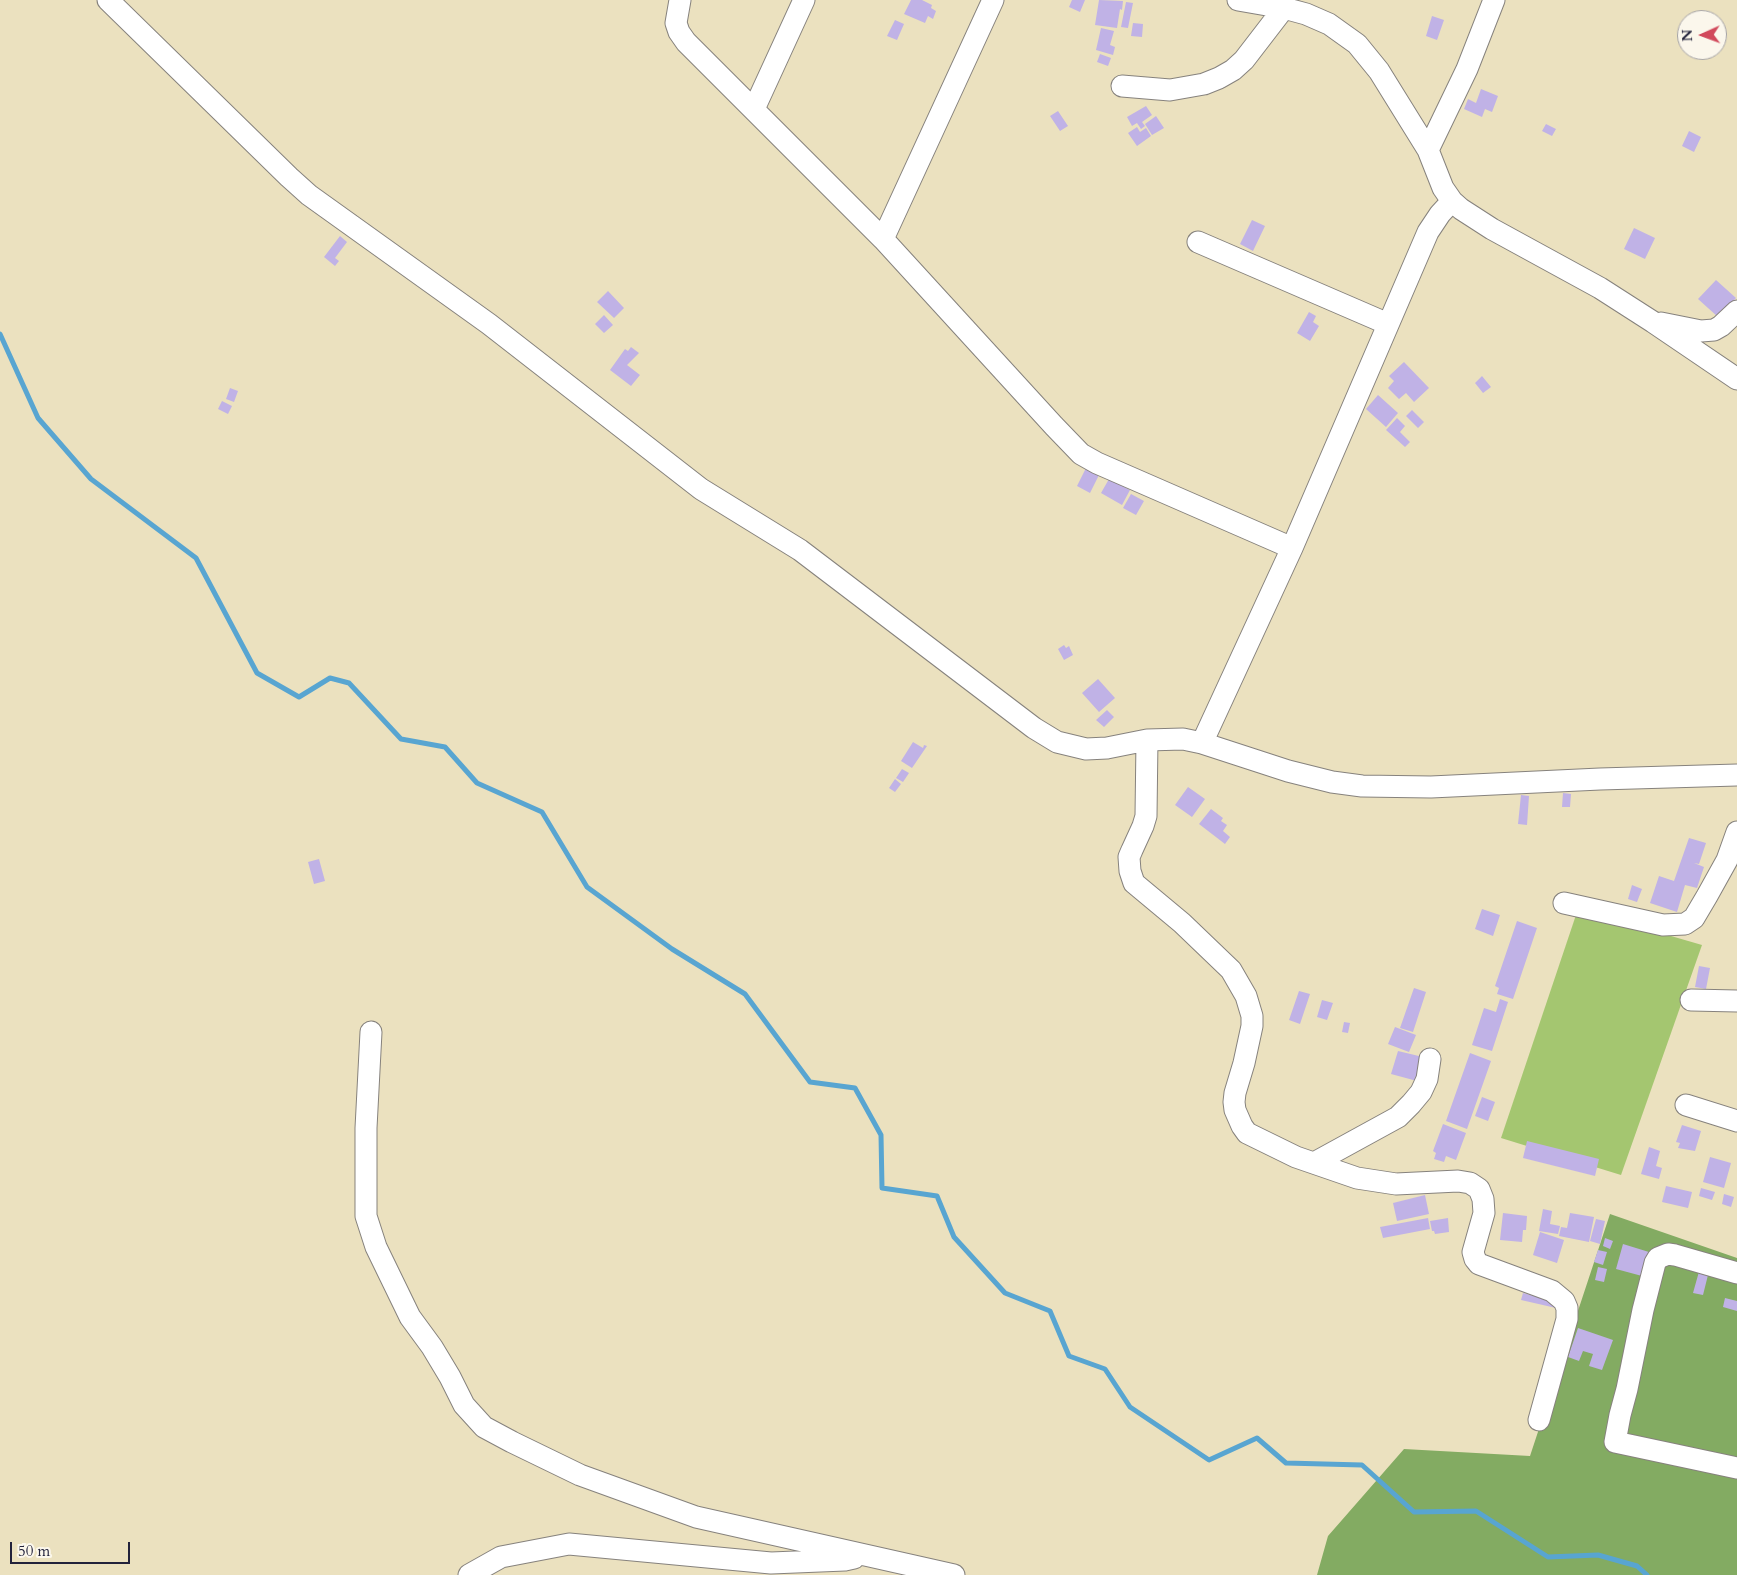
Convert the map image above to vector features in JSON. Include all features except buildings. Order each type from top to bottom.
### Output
[{"type":"street","points":[[108,0],[309,195],[489,324],[701,489],[800,550],[1034,728],[1057,742],[1086,749],[1108,748],[1147,740],[1183,739],[1332,782],[1362,786],[1432,787],[1600,779],[1737,776]]},
{"type":"street","points":[[680,0],[676,23],[679,32],[686,42],[883,239],[1081,454],[1292,548]]},
{"type":"street","points":[[754,109],[804,0]]},
{"type":"street","points":[[883,239],[993,0]]},
{"type":"street","points":[[1238,0],[1306,14],[1329,24],[1357,44],[1379,71],[1428,150],[1443,188],[1460,209],[1492,229],[1600,288],[1737,379]]},
{"type":"street","points":[[1428,150],[1467,69],[1494,0]]},
{"type":"street","points":[[1122,86],[1170,90],[1195,86],[1219,78],[1244,60],[1284,8]]},
{"type":"street","points":[[1202,743],[1292,548],[1428,232],[1440,214],[1452,201]]},
{"type":"street","points":[[1198,242],[1388,324]]},
{"type":"street","points":[[1653,322],[1707,331],[1721,326],[1737,311]]},
{"type":"street","points":[[1147,740],[1146,816],[1130,857],[1129,864],[1132,877],[1134,883],[1182,923],[1231,970],[1246,996],[1252,1016],[1252,1026],[1234,1102],[1242,1126],[1247,1133],[1296,1157],[1357,1178],[1396,1184],[1470,1183],[1479,1189],[1483,1199],[1484,1212],[1473,1252],[1475,1259],[1479,1264],[1552,1291],[1559,1295],[1567,1308],[1566,1319],[1539,1420]]},
{"type":"street","points":[[1564,903],[1663,925],[1685,924],[1694,918],[1707,896],[1727,860],[1737,832]]},
{"type":"street","points":[[1691,1000],[1737,1001]]},
{"type":"street","points":[[370,1032],[366,1128],[366,1216],[376,1247],[410,1317],[437,1355],[464,1405],[484,1426],[512,1442],[580,1475],[696,1518],[954,1575]]},
{"type":"street","points":[[1314,1163],[1398,1117],[1421,1092],[1427,1079],[1430,1059]]},
{"type":"street","points":[[1686,1105],[1737,1121]]},
{"type":"street","points":[[1737,1273],[1668,1254],[1658,1258],[1655,1262],[1615,1442],[1737,1468]]},
{"type":"street","points":[[469,1575],[501,1557],[569,1544],[771,1563],[845,1560],[867,1555]]},
{"type":"green space","points":[[1578,909],[1702,945],[1621,1175],[1501,1138]]},
{"type":"green space","points":[[1610,1214],[1737,1258],[1737,1575],[1317,1575],[1328,1536],[1404,1449],[1530,1456]]},
{"type":"waterway","points":[[0,334],[38,418],[91,479],[196,558],[257,673],[299,697],[330,678],[349,683],[401,739],[445,747],[477,783],[542,812],[587,887],[672,949],[745,994],[810,1082],[855,1088],[881,1135],[882,1188],[937,1196],[954,1237],[1005,1293],[1050,1311],[1069,1356],[1105,1369],[1130,1407],[1209,1460],[1257,1438],[1286,1463],[1362,1465],[1414,1512],[1476,1511],[1548,1557],[1598,1555],[1637,1566],[1647,1575]]}]
